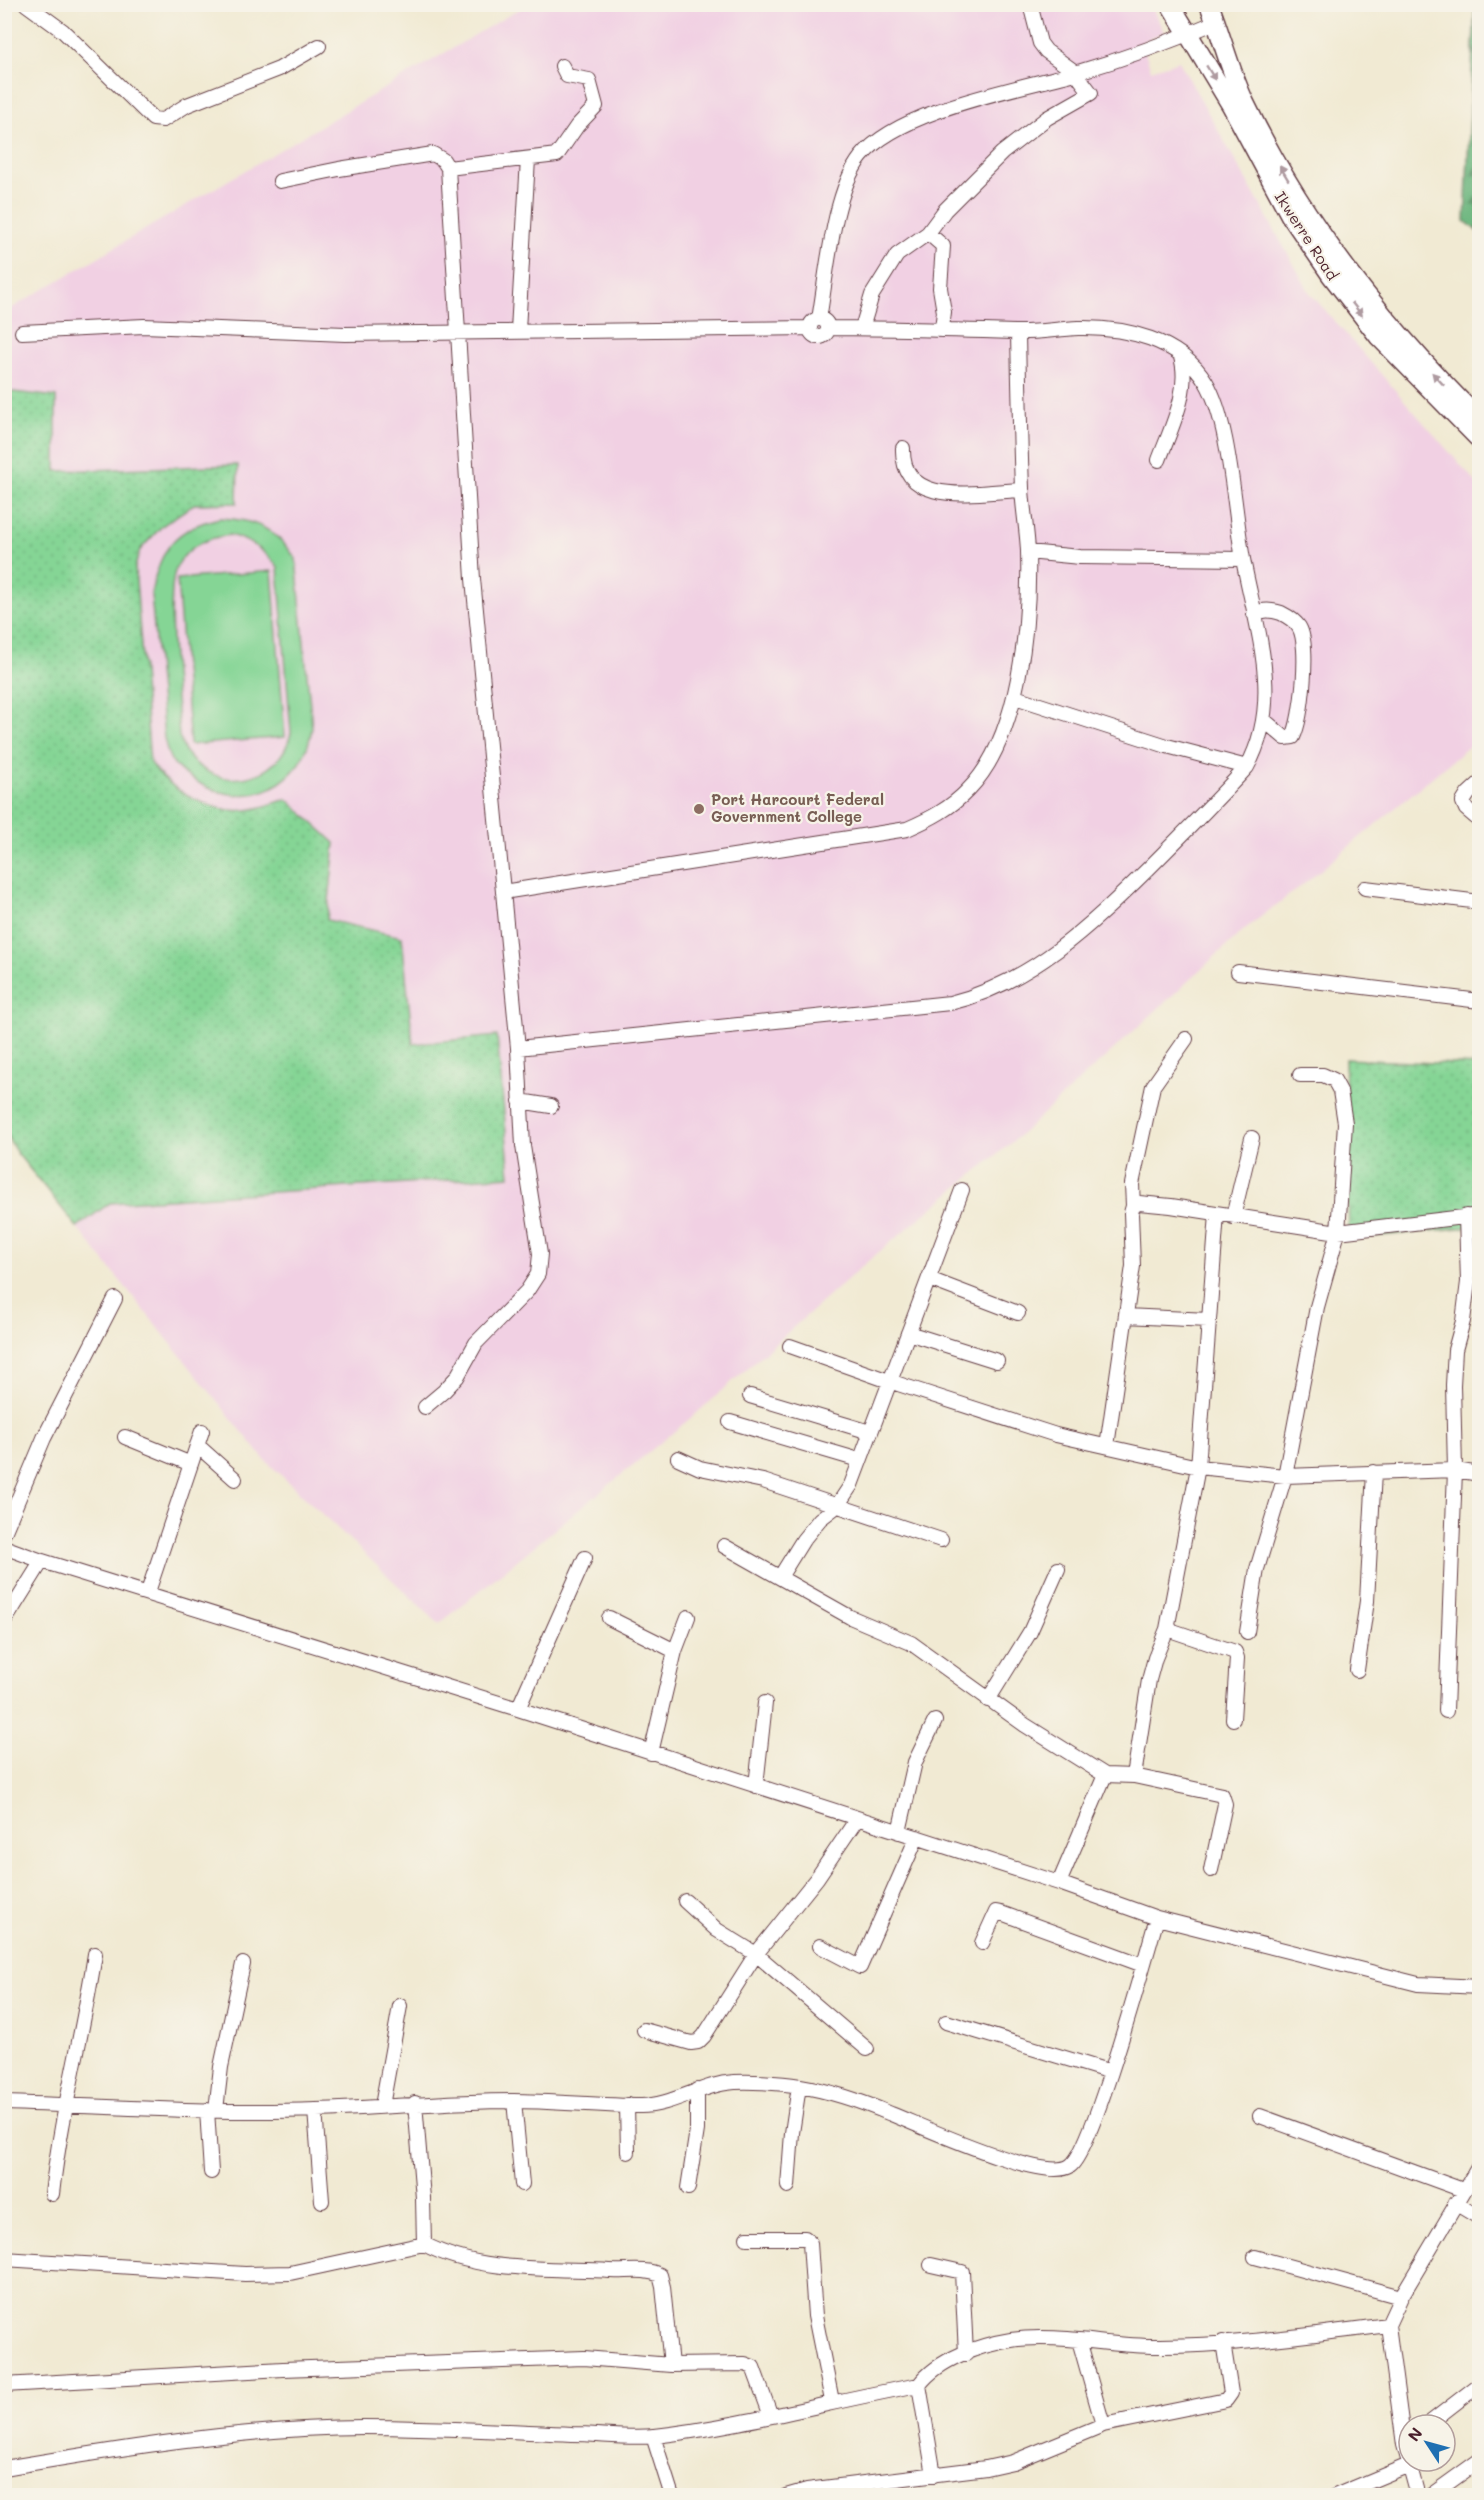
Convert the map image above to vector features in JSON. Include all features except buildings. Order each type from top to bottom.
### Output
[{"type":"main road","name":"Ikwerre Road","points":[[1170,4],[1231,105],[1290,215],[1331,275],[1379,337],[1479,441]]},
{"type":"main road","name":"Ikwerre Road","points":[[1209,4],[1245,102],[1313,222],[1389,324],[1479,420]]},
{"type":"street","points":[[26,4],[63,32],[153,119],[163,120],[187,105],[279,69],[320,46]]},
{"type":"street","points":[[862,328],[872,295],[897,255],[928,233],[945,210],[1002,153],[1047,118],[1091,93],[1075,72],[1041,43],[1030,4]]},
{"type":"street","points":[[819,325],[842,198],[861,156],[877,142],[924,115],[1075,72],[1187,35],[1216,22]]},
{"type":"street","points":[[448,168],[557,155],[596,106],[589,80],[567,76],[562,66]]},
{"type":"street","points":[[280,181],[432,154],[443,160],[448,168],[460,331],[473,579],[518,1048],[523,1146],[540,1254],[538,1274],[527,1291],[476,1343],[457,1377],[425,1407]]},
{"type":"street","points":[[518,330],[528,159]]},
{"type":"street","points":[[928,233],[943,246],[940,288],[944,312],[942,328]]},
{"type":"street","points":[[22,332],[144,327],[345,334],[819,325],[862,328],[942,328],[1018,333],[1079,328],[1124,331],[1160,342],[1180,354],[1196,368],[1215,400],[1267,682],[1264,720],[1257,750],[1247,767],[1121,896],[1064,946],[1005,984],[969,999],[928,1006],[518,1048]]},
{"type":"street","points":[[502,892],[907,829],[945,809],[970,788],[992,757],[1015,697],[1024,644],[1028,552],[1022,490],[1018,333]]},
{"type":"street","points":[[1159,460],[1183,387],[1184,366],[1180,354]]},
{"type":"street","points":[[903,448],[902,462],[907,473],[916,483],[933,492],[1022,490]]},
{"type":"street","points":[[1028,552],[1080,557],[1243,560]]},
{"type":"street","points":[[1254,614],[1272,610],[1288,616],[1299,627],[1303,640],[1303,699],[1300,723],[1293,737],[1285,738],[1264,720]]},
{"type":"street","points":[[1015,697],[1167,746],[1247,767]]},
{"type":"street","points":[[1479,783],[1463,802],[1466,809],[1479,821]]},
{"type":"street","points":[[1365,888],[1479,902]]},
{"type":"street","points":[[1238,972],[1479,1001]]},
{"type":"street","points":[[1107,1446],[1133,1266],[1131,1184],[1153,1086],[1186,1039]]},
{"type":"street","points":[[1247,1632],[1257,1569],[1285,1476],[1317,1307],[1338,1232],[1345,1123],[1340,1091],[1334,1080],[1323,1075],[1300,1075]]},
{"type":"street","points":[[520,1101],[551,1106]]},
{"type":"street","points":[[1233,1217],[1252,1138]]},
{"type":"street","points":[[780,1577],[809,1533],[820,1519],[837,1506],[851,1485],[962,1190]]},
{"type":"street","points":[[1133,1206],[1139,1203],[1338,1232],[1473,1216],[1468,1282],[1463,1321],[1455,1350],[1453,1385],[1455,1470],[1446,1711]]},
{"type":"street","points":[[1134,1776],[1149,1680],[1167,1629],[1198,1467],[1217,1214]]},
{"type":"street","points":[[929,1279],[1018,1313]]},
{"type":"street","points":[[4,1533],[44,1438],[115,1299]]},
{"type":"street","points":[[1126,1316],[1208,1320]]},
{"type":"street","points":[[908,1333],[997,1361]]},
{"type":"street","points":[[790,1346],[1056,1435],[1198,1467],[1285,1476],[1455,1470],[1479,1474]]},
{"type":"street","points":[[750,1396],[870,1432]]},
{"type":"street","points":[[730,1422],[859,1460]]},
{"type":"street","points":[[148,1592],[202,1431]]},
{"type":"street","points":[[125,1437],[191,1464]]},
{"type":"street","points":[[197,1445],[235,1479]]},
{"type":"street","points":[[678,1458],[700,1468],[763,1481],[941,1540]]},
{"type":"street","points":[[1357,1670],[1367,1601],[1374,1472]]},
{"type":"street","points":[[724,1546],[850,1617],[911,1642],[988,1700],[1066,1752],[1106,1774],[1134,1776],[1222,1795],[1225,1798],[1210,1870]]},
{"type":"street","points":[[4,1547],[42,1561],[148,1592],[917,1837],[1158,1918],[1418,1984],[1479,1987]]},
{"type":"street","points":[[518,1709],[585,1558]]},
{"type":"street","points":[[4,1622],[42,1561]]},
{"type":"street","points":[[988,1700],[1030,1632],[1058,1569]]},
{"type":"street","points":[[651,1753],[675,1651],[688,1617]]},
{"type":"street","points":[[609,1618],[675,1651]]},
{"type":"street","points":[[1167,1629],[1235,1652],[1237,1658],[1233,1719]]},
{"type":"street","points":[[756,1786],[765,1703]]},
{"type":"street","points":[[899,1832],[915,1762],[935,1721]]},
{"type":"street","points":[[1059,1883],[1106,1774]]},
{"type":"street","points":[[644,2030],[691,2043],[698,2042],[756,1954],[817,1878],[857,1819]]},
{"type":"street","points":[[820,1946],[860,1967],[917,1837]]},
{"type":"street","points":[[685,1901],[717,1930],[756,1954],[867,2049]]},
{"type":"street","points":[[981,1943],[996,1912],[1143,1965]]},
{"type":"street","points":[[4,2103],[212,2110],[315,2110],[415,2103],[514,2101],[647,2106],[728,2082],[800,2086],[888,2112],[984,2152],[1057,2169],[1073,2164],[1078,2156],[1110,2072],[1158,1918]]},
{"type":"street","points":[[52,2194],[58,2143],[85,2018],[95,1954]]},
{"type":"street","points":[[211,2172],[212,2110],[243,1964]]},
{"type":"street","points":[[382,2106],[400,2006]]},
{"type":"street","points":[[946,2022],[1110,2072]]},
{"type":"street","points":[[788,2186],[792,2133],[800,2086]]},
{"type":"street","points":[[688,2188],[697,2130],[697,2090]]},
{"type":"street","points":[[514,2101],[522,2184]]},
{"type":"street","points":[[415,2103],[423,2198],[424,2244]]},
{"type":"street","points":[[627,2105],[628,2152]]},
{"type":"street","points":[[315,2110],[322,2201]]},
{"type":"street","points":[[1260,2116],[1463,2190]]},
{"type":"street","points":[[1402,2413],[1388,2325],[1401,2297],[1479,2164]]},
{"type":"street","points":[[1455,2203],[1479,2218]]},
{"type":"street","points":[[747,2238],[805,2238],[810,2244],[815,2316],[832,2401]]},
{"type":"street","points":[[4,2259],[245,2274],[290,2273],[424,2244],[440,2253],[486,2262],[618,2272],[651,2271],[660,2275],[671,2364]]},
{"type":"street","points":[[1255,2257],[1401,2297]]},
{"type":"street","points":[[931,2265],[962,2272],[966,2354]]},
{"type":"street","points":[[4,2468],[85,2454],[285,2430],[361,2427],[435,2428],[653,2436],[771,2416],[832,2401],[919,2385],[927,2374],[966,2354],[986,2345],[1013,2340],[1079,2340],[1160,2347],[1223,2343],[1388,2325]]},
{"type":"street","points":[[1079,2340],[1103,2425]]},
{"type":"street","points":[[786,2496],[807,2490],[934,2475],[1013,2462],[1103,2425],[1226,2400],[1231,2393],[1223,2343]]},
{"type":"street","points":[[4,2385],[283,2369],[573,2359],[671,2364],[746,2364],[753,2367],[771,2416]]},
{"type":"street","points":[[1442,2413],[1479,2384]]},
{"type":"street","points":[[919,2385],[934,2475]]},
{"type":"street","points":[[653,2436],[672,2496]]},
{"type":"street","points":[[1430,2496],[1479,2460]]},
{"type":"street","points":[[1335,2496],[1397,2470]]},
{"type":"street","points":[[1411,2473],[1418,2496]]},
{"type":"shaded area","name":"Port Harcourt Federal Government College","points":[[526,5],[1151,5],[1164,32],[1142,42],[1151,70],[1179,61],[1310,293],[1479,486],[1479,738],[1309,880],[1245,929],[1018,1137],[868,1261],[698,1412],[439,1624],[265,1460],[17,1153],[5,1132],[5,312]]},
{"type":"green space","points":[[1475,5],[1480,5],[1479,233],[1465,221]]},
{"type":"green space","points":[[5,391],[56,397],[56,471],[238,465],[237,503],[194,504],[162,526],[140,550],[135,567],[150,762],[168,782],[180,791],[219,808],[251,809],[287,799],[335,843],[327,920],[402,937],[413,1044],[497,1036],[510,1176],[110,1203],[77,1227],[17,1153],[4,1132]]},
{"type":"green space","points":[[220,518],[232,519],[264,528],[281,540],[296,559],[312,727],[307,747],[298,764],[286,778],[272,788],[255,793],[237,795],[218,791],[192,779],[171,760],[164,738],[151,594],[159,565],[172,543],[180,535],[204,522]],"holes":[[[230,535],[257,547],[278,567],[291,733],[285,750],[274,763],[261,772],[246,777],[230,778],[214,775],[199,766],[183,747],[179,736],[171,622],[173,579],[182,558],[200,543]]]},
{"type":"green space","points":[[272,571],[285,737],[190,745],[177,579]]},
{"type":"green space","points":[[1345,1059],[1479,1065],[1479,1226],[1349,1239]]},
{"type":"place","name":"Port Harcourt Federal Government College","points":[[699,809]]}]
